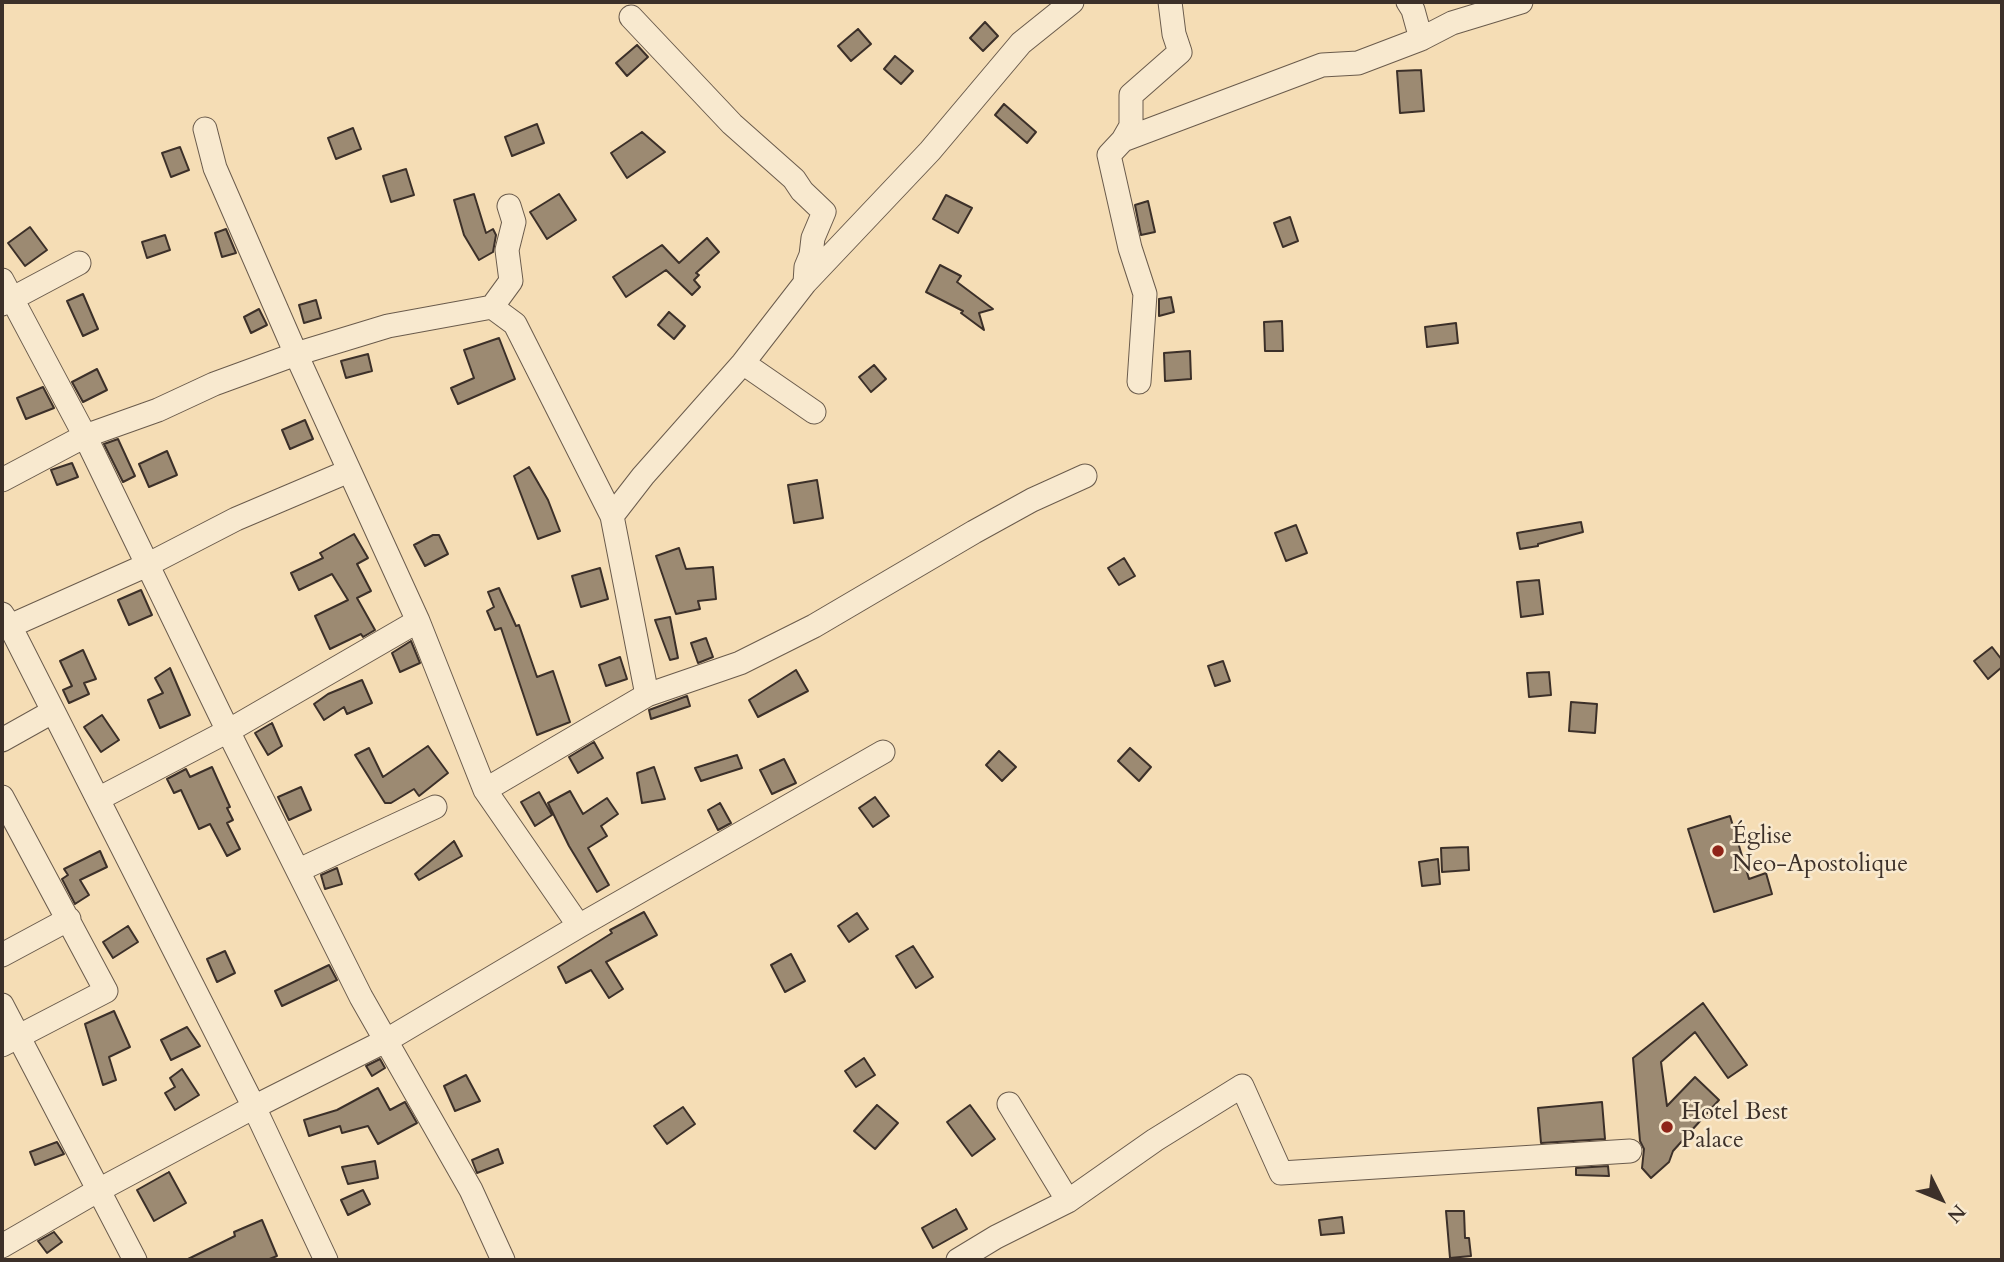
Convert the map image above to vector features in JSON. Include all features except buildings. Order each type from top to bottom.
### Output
[{"type":"street","points":[[612,516],[643,475],[743,363],[805,283],[930,151],[1021,43],[1072,2]]},
{"type":"street","points":[[1139,382],[1145,294],[1130,248],[1109,155],[1131,127],[1131,95],[1180,52],[1174,34],[1170,2]]},
{"type":"street","points":[[1408,2],[1413,10],[1420,39]]},
{"type":"street","points":[[1123,140],[1322,65],[1358,63],[1420,39],[1452,23],[1521,2]]},
{"type":"street","points":[[631,17],[732,124],[794,179],[802,191],[824,212],[813,238],[805,283]]},
{"type":"street","points":[[205,129],[215,168],[296,354],[418,621],[485,790],[579,926]]},
{"type":"street","points":[[2,480],[85,436],[158,410],[214,384],[296,354],[388,326],[492,307],[511,281],[507,250],[514,222],[509,206]]},
{"type":"street","points":[[79,263],[5,295],[85,436],[361,997],[471,1190],[503,1260]]},
{"type":"street","points":[[492,307],[515,324],[612,516],[647,695]]},
{"type":"street","points":[[743,363],[814,412]]},
{"type":"street","points":[[326,1260],[254,1107],[6,620],[147,565],[236,519],[349,471]]},
{"type":"street","points":[[485,790],[647,695],[740,663],[814,626],[1032,500],[1085,476]]},
{"type":"street","points":[[98,799],[228,730],[418,621]]},
{"type":"street","points":[[2,740],[52,712]]},
{"type":"street","points":[[2,1245],[254,1107],[387,1040],[579,926],[883,752]]},
{"type":"street","points":[[2,797],[106,991],[10,1041]]},
{"type":"street","points":[[299,870],[435,807]]},
{"type":"street","points":[[2,955],[69,919]]},
{"type":"street","points":[[2,1005],[10,1041],[135,1260]]},
{"type":"street","points":[[958,1260],[1068,1201],[1155,1140],[1242,1086],[1281,1173],[1630,1151]]},
{"type":"street","points":[[1009,1104],[1068,1201]]},
{"type":"place","name":"Église Neo-Apostolique","points":[[1718,851]]},
{"type":"place","name":"Hotel Best Palace","points":[[1667,1127]]}]
